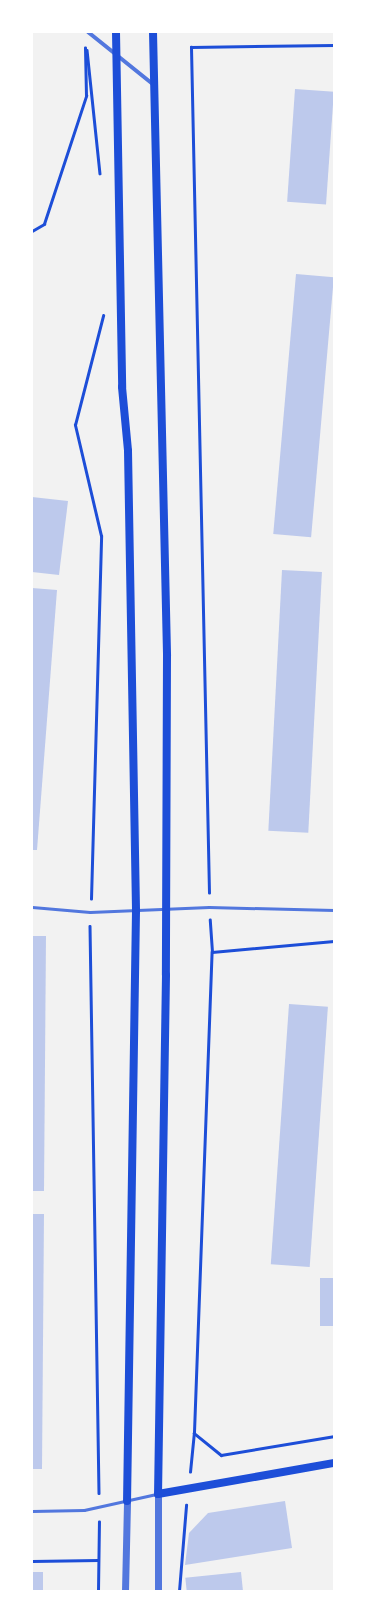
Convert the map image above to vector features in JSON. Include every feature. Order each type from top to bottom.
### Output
[{"type":"main road","points":[[116,32],[122,387],[128,451],[136,911],[127,1501]]},
{"type":"main road","points":[[153,32],[168,656],[158,1494],[334,1464]]},
{"type":"street","points":[[88,32],[154,85]]},
{"type":"street","points":[[158,1494],[158,1591]]},
{"type":"street","points":[[125,1591],[127,1501]]},
{"type":"lane","points":[[32,907],[90,912],[209,907],[334,910]]},
{"type":"lane","points":[[32,1511],[84,1510],[158,1494]]},
{"type":"path","points":[[32,231],[44,224],[86,96],[85,40],[101,180]]},
{"type":"path","points":[[179,1591],[194,1432],[212,952],[209,907],[191,47],[334,45]]},
{"type":"path","points":[[98,1591],[99,1507],[90,912],[101,536],[75,425],[104,311]]},
{"type":"path","points":[[212,952],[334,941]]},
{"type":"path","points":[[194,1432],[220,1454],[334,1436]]},
{"type":"path","points":[[32,1561],[98,1560]]},
{"type":"building","points":[[295,89],[334,92],[326,204],[287,202]]},
{"type":"building","points":[[296,274],[334,277],[311,537],[273,534]]},
{"type":"building","points":[[32,497],[68,501],[59,575],[32,572]]},
{"type":"building","points":[[282,570],[322,572],[308,833],[268,831]]},
{"type":"building","points":[[32,588],[57,590],[37,850],[32,850]]},
{"type":"building","points":[[32,936],[46,936],[44,1191],[32,1191]]},
{"type":"building","points":[[289,1004],[328,1007],[310,1267],[271,1264]]},
{"type":"building","points":[[32,1214],[44,1214],[42,1469],[32,1469]]},
{"type":"building","points":[[320,1278],[334,1278],[334,1326],[320,1326]]},
{"type":"building","points":[[285,1501],[292,1548],[185,1565],[189,1533],[208,1513]]},
{"type":"building","points":[[32,1572],[43,1572],[43,1591],[32,1591]]},
{"type":"building","points":[[241,1572],[243,1591],[187,1591],[185,1578]]}]
